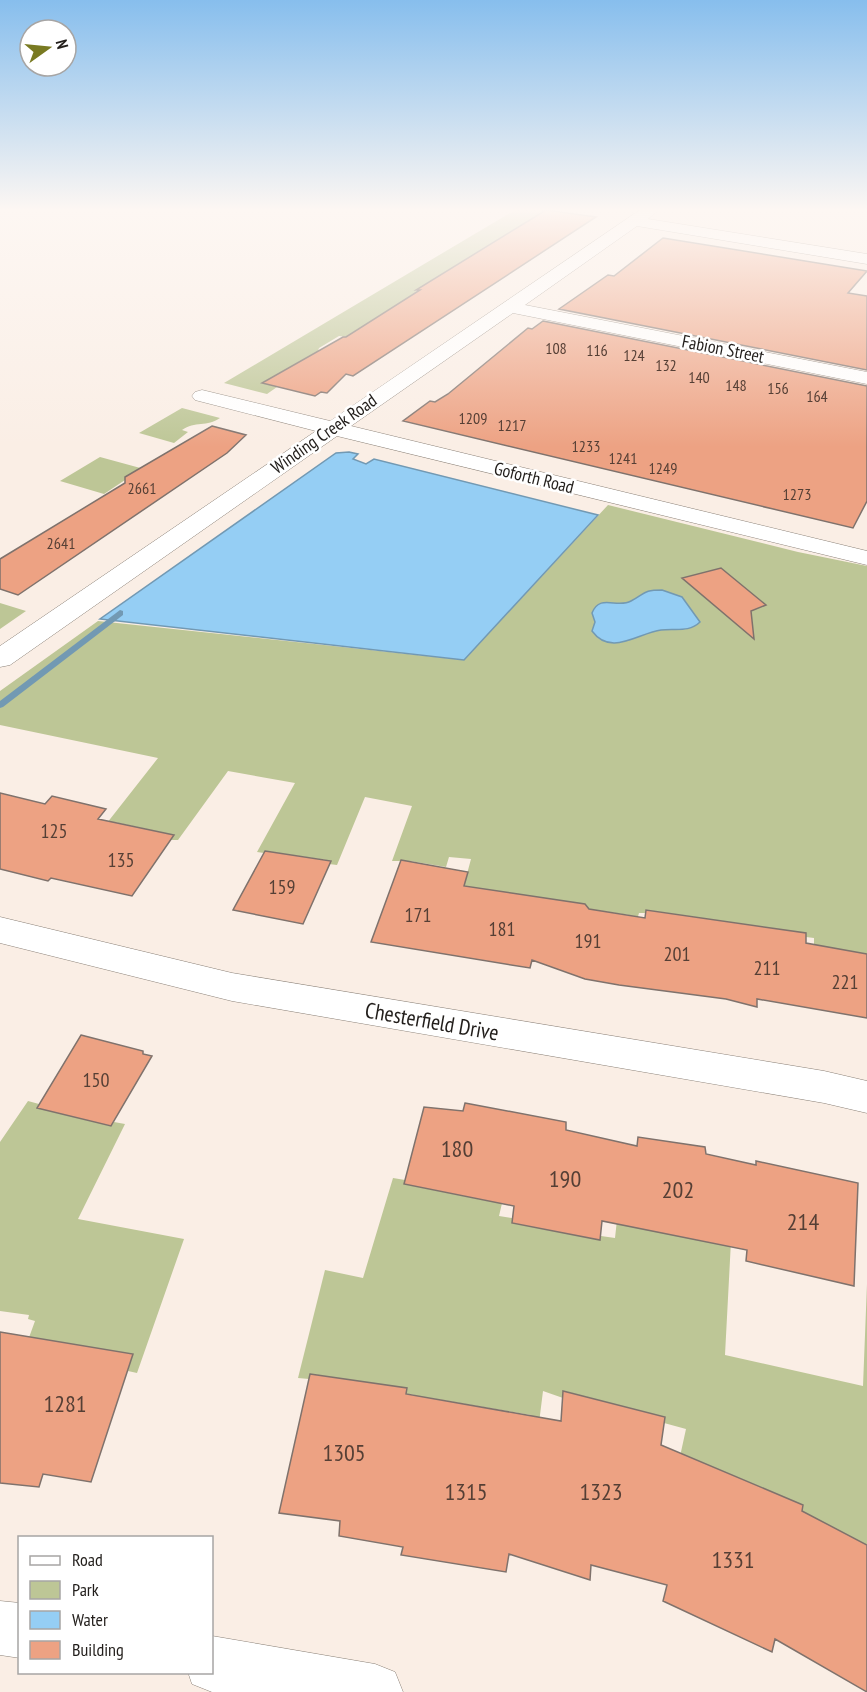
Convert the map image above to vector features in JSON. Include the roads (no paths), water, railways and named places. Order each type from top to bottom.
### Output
[{"type":"street","name":"Winding Creek Road","points":[[0,659],[535,289]]},
{"type":"street","name":"Fabion Street","points":[[509,307],[867,378]]},
{"type":"street","name":"Goforth Road","points":[[202,396],[867,558]]},
{"type":"street","name":"Chesterfield Drive","points":[[0,930],[232,987],[812,1085],[867,1097]]},
{"type":"street","points":[[0,1628],[18,1631]]},
{"type":"street","points":[[213,1664],[375,1692]]},
{"type":"water","points":[[336,453],[358,454],[353,459],[366,464],[374,459],[598,515],[464,660],[100,619]]},
{"type":"water","points":[[662,590],[682,597],[700,622],[687,629],[661,630],[616,643],[599,639],[592,631],[595,622],[592,613],[600,604],[626,603],[648,591]]},
{"type":"waterway","points":[[0,705],[120,613]]}]
